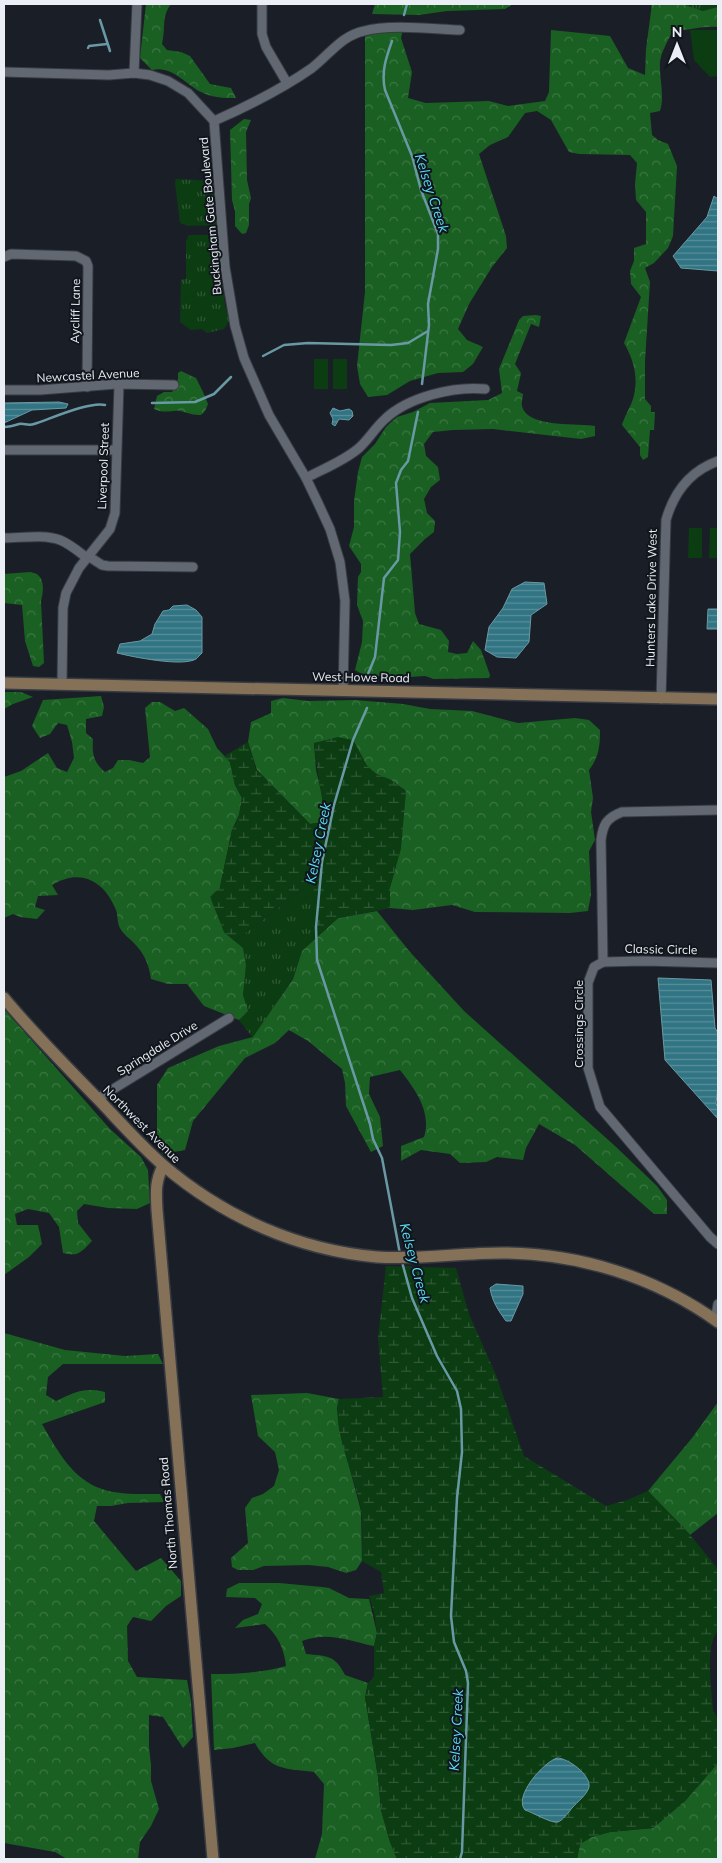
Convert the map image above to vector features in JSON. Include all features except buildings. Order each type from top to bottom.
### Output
[{"type":"street","points":[[134,73],[137,4]]},
{"type":"street","points":[[262,4],[262,34],[266,48],[287,83]]},
{"type":"street","points":[[214,121],[240,110],[287,83],[312,67],[338,43],[365,30],[391,28],[460,30]]},
{"type":"street","name":"Buckingham Gate Boulevard","points":[[4,72],[108,75],[134,73],[162,78],[181,88],[214,121],[225,267],[235,326],[254,385],[275,427],[306,478],[330,529],[343,575],[346,627],[342,691]]},
{"type":"street","name":"Aycliff Lane","points":[[4,257],[11,254],[76,256],[86,260],[88,266],[87,387]]},
{"type":"street","name":"Newcastel Avenue","points":[[4,390],[40,390],[119,384],[174,385]]},
{"type":"street","name":"Liverpool Street","points":[[62,684],[63,608],[66,593],[71,580],[110,529],[114,515],[119,384]]},
{"type":"street","points":[[306,478],[353,452],[369,438],[386,418],[407,404],[452,390],[485,389]]},
{"type":"street","points":[[4,450],[116,450]]},
{"type":"street","name":"Hunters Lake Drive West","points":[[661,698],[666,520],[672,501],[686,481],[699,470],[718,461]]},
{"type":"street","points":[[4,538],[48,538],[59,540],[102,565],[108,566],[193,567]]},
{"type":"street","name":"West Howe Road","points":[[4,683],[718,699]]},
{"type":"street","points":[[603,962],[601,840],[603,827],[607,820],[622,812],[718,810]]},
{"type":"street","name":"Classic Circle","points":[[603,962],[718,963]]},
{"type":"street","name":"Crossings Circle","points":[[603,962],[594,967],[588,983],[588,1068],[600,1108],[718,1244]]},
{"type":"street","name":"Northwest Avenue","points":[[4,998],[46,1046],[163,1166],[214,1203],[253,1224],[279,1235],[331,1250],[366,1256],[404,1258],[502,1253],[546,1255],[579,1260],[639,1279],[676,1296],[717,1321]]},
{"type":"street","name":"Springdale Drive","points":[[97,1099],[230,1018]]},
{"type":"street","name":"North Thomas Road","points":[[163,1166],[157,1177],[156,1210],[212,1859]]},
{"type":"street","points":[[717,1321],[718,1304]]},
{"type":"green space","points":[[146,4],[171,4],[166,13],[162,44],[167,50],[181,52],[190,56],[210,84],[231,88],[236,98],[205,94],[166,70],[152,70],[140,58]]},
{"type":"green space","points":[[375,4],[513,4],[505,9],[447,11],[419,15],[372,14]]},
{"type":"green space","points":[[651,4],[718,4],[718,18],[651,17]]},
{"type":"green space","points":[[652,4],[682,4],[703,11],[718,7],[718,27],[672,32],[663,50],[660,62],[662,99],[660,111],[650,113],[652,135],[668,144],[677,166],[673,236],[668,248],[654,263],[645,268],[650,282],[645,361],[645,399],[651,406],[651,412],[655,412],[654,430],[650,430],[648,457],[643,460],[640,455],[640,447],[622,425],[633,399],[636,384],[633,363],[624,343],[641,297],[631,284],[630,271],[634,261],[634,248],[646,244],[646,212],[636,200],[637,163],[630,155],[579,154],[569,152],[551,120],[537,111],[525,113],[508,137],[490,145],[479,154],[506,236],[507,248],[492,267],[469,304],[458,329],[467,340],[483,347],[473,364],[463,372],[438,373],[410,381],[387,395],[368,397],[360,384],[357,366],[365,292],[365,30],[403,29],[401,38],[412,72],[408,98],[426,103],[489,101],[508,106],[545,101],[549,92],[551,30],[610,36],[628,68],[645,75],[646,49]]},
{"type":"green space","points":[[690,30],[718,30],[718,76],[710,77],[694,60]]},
{"type":"green space","points":[[244,119],[251,120],[246,132],[247,180],[251,198],[249,204],[249,225],[246,233],[242,234],[235,226],[235,211],[232,200],[230,130]]},
{"type":"green space","points":[[176,179],[213,181],[216,225],[188,226],[180,223]]},
{"type":"green space","points":[[189,235],[213,235],[217,237],[225,305],[229,321],[224,329],[207,333],[202,329],[191,330],[180,322],[181,279],[186,279],[186,241]]},
{"type":"green space","points":[[523,316],[541,316],[539,327],[531,324],[515,364],[521,373],[517,391],[523,394],[522,406],[526,413],[533,418],[543,421],[595,426],[595,436],[581,439],[493,429],[453,430],[433,432],[424,444],[426,456],[438,467],[440,480],[431,487],[424,499],[427,513],[435,521],[434,532],[410,554],[415,613],[419,624],[441,630],[449,641],[448,652],[457,654],[467,653],[473,641],[481,650],[490,675],[489,678],[434,679],[425,676],[394,678],[362,674],[355,670],[362,642],[363,621],[357,605],[358,577],[361,572],[361,564],[349,546],[354,527],[354,501],[362,457],[375,444],[386,427],[397,417],[413,412],[430,403],[488,400],[502,393],[499,369],[519,320]]},
{"type":"green space","points":[[314,359],[328,359],[328,389],[314,389]]},
{"type":"green space","points":[[333,359],[347,359],[347,389],[333,389]]},
{"type":"green space","points":[[181,371],[196,378],[203,392],[208,404],[201,415],[154,409],[157,396],[164,392],[172,392],[178,379],[178,373]]},
{"type":"green space","points":[[689,528],[702,528],[702,558],[688,558]]},
{"type":"green space","points":[[710,528],[718,528],[718,558],[709,558]]},
{"type":"green space","points":[[30,572],[38,575],[43,584],[41,601],[44,663],[39,667],[33,666],[25,641],[22,605],[4,603],[4,574]]},
{"type":"green space","points":[[4,692],[21,692],[33,697],[4,709]]},
{"type":"green space","points":[[101,696],[104,707],[102,716],[86,719],[86,733],[93,739],[94,757],[98,765],[105,772],[113,768],[118,760],[143,763],[150,757],[145,708],[152,702],[160,702],[175,711],[184,708],[208,729],[217,748],[230,762],[235,785],[242,798],[239,815],[232,830],[220,887],[224,932],[243,948],[246,965],[243,995],[248,1011],[239,1020],[204,1006],[187,984],[168,984],[151,979],[149,968],[143,955],[120,928],[116,910],[111,900],[98,884],[90,880],[72,878],[52,885],[58,895],[38,896],[35,907],[45,910],[37,919],[20,917],[13,914],[4,918],[4,777],[21,771],[48,753],[57,768],[67,772],[74,758],[67,725],[58,723],[50,734],[40,738],[32,726],[43,700]]},
{"type":"green space","points":[[283,698],[308,701],[355,700],[403,704],[430,709],[472,711],[518,723],[575,718],[589,720],[600,730],[600,741],[595,761],[589,770],[593,798],[591,812],[595,840],[589,851],[591,894],[588,911],[570,913],[475,912],[452,905],[413,910],[390,908],[390,887],[395,870],[406,791],[391,780],[376,774],[367,766],[353,740],[314,743],[316,770],[322,795],[325,822],[310,824],[257,770],[248,742],[251,722],[271,713],[271,701]]},
{"type":"green space","points":[[338,737],[353,740],[367,766],[376,774],[391,780],[406,791],[401,849],[390,887],[390,908],[338,918],[316,938],[319,896],[302,890],[235,941],[224,932],[210,897],[220,887],[232,830],[239,815],[242,798],[235,785],[230,762],[224,756],[248,742],[256,769],[310,824],[325,822],[314,743]]},
{"type":"green space","points":[[302,890],[319,895],[316,938],[302,951],[293,978],[253,1038],[239,1020],[247,1010],[243,995],[246,965],[243,948],[235,941]]},
{"type":"green space","points":[[377,911],[410,952],[464,1011],[657,1186],[667,1200],[667,1214],[654,1214],[575,1145],[539,1124],[526,1148],[523,1160],[497,1157],[486,1162],[460,1163],[450,1154],[421,1150],[401,1161],[401,1146],[424,1137],[426,1119],[421,1101],[400,1070],[370,1077],[369,1094],[380,1117],[383,1146],[371,1152],[346,1106],[342,1069],[308,1041],[289,1030],[275,1043],[245,1058],[193,1121],[185,1150],[162,1154],[157,1138],[157,1085],[168,1068],[219,1046],[253,1037],[293,979],[302,951],[338,918]]},
{"type":"green space","points":[[4,1009],[110,1129],[141,1157],[148,1170],[150,1203],[137,1209],[108,1208],[84,1204],[77,1211],[78,1223],[92,1241],[76,1254],[63,1253],[59,1227],[49,1213],[28,1209],[15,1214],[17,1225],[38,1225],[42,1244],[29,1257],[4,1275]]},
{"type":"green space","points":[[386,1266],[456,1268],[469,1314],[496,1375],[524,1456],[606,1506],[648,1491],[686,1530],[718,1569],[718,1631],[711,1647],[710,1669],[713,1711],[718,1719],[718,1763],[685,1801],[653,1828],[610,1832],[592,1837],[580,1844],[577,1859],[397,1859],[390,1842],[381,1810],[378,1777],[365,1697],[368,1683],[374,1677],[374,1646],[377,1633],[374,1612],[369,1596],[384,1593],[381,1572],[362,1561],[359,1498],[341,1440],[337,1412],[339,1399],[383,1397],[378,1338]]},
{"type":"green space","points":[[4,1333],[65,1350],[125,1356],[158,1354],[163,1364],[63,1364],[48,1377],[46,1395],[56,1401],[80,1391],[91,1390],[105,1392],[105,1402],[42,1424],[66,1462],[91,1484],[115,1492],[160,1494],[164,1502],[97,1506],[94,1521],[136,1571],[161,1558],[181,1581],[181,1596],[166,1606],[151,1621],[133,1617],[127,1626],[128,1661],[137,1677],[187,1680],[191,1701],[193,1737],[183,1748],[163,1717],[149,1715],[151,1781],[159,1809],[151,1826],[140,1842],[138,1859],[67,1859],[55,1852],[4,1843]]},
{"type":"green space","points":[[307,1393],[339,1399],[337,1408],[340,1432],[361,1511],[362,1561],[356,1570],[346,1573],[328,1567],[309,1565],[264,1566],[253,1570],[238,1570],[232,1567],[231,1558],[248,1543],[245,1508],[252,1498],[263,1494],[274,1486],[279,1470],[275,1452],[258,1436],[251,1395]]},
{"type":"green space","points":[[718,1402],[718,1513],[690,1535],[648,1491],[692,1438]]},
{"type":"green space","points":[[239,1583],[279,1583],[322,1587],[329,1588],[349,1598],[369,1599],[377,1633],[374,1646],[330,1637],[312,1638],[302,1641],[306,1654],[330,1658],[338,1664],[345,1675],[368,1683],[365,1697],[378,1777],[381,1810],[397,1859],[315,1859],[322,1834],[324,1784],[314,1772],[279,1766],[267,1759],[255,1743],[214,1750],[211,1674],[249,1673],[286,1666],[280,1643],[265,1624],[235,1628],[243,1620],[258,1614],[262,1604],[255,1598],[226,1597],[227,1589]]},
{"type":"green space","points":[[718,1763],[718,1859],[577,1859],[580,1844],[591,1837],[610,1832],[653,1828],[685,1801]]},
{"type":"water","points":[[714,196],[718,199],[718,271],[681,268],[673,256],[707,217]]},
{"type":"water","points":[[59,402],[68,404],[66,408],[32,410],[4,423],[4,403]]},
{"type":"water","points":[[333,408],[340,411],[349,409],[352,411],[353,416],[349,420],[339,419],[335,426],[332,424],[333,419],[330,413]]},
{"type":"water","points":[[525,582],[544,583],[547,604],[531,615],[529,642],[516,658],[497,657],[485,650],[489,627],[503,608],[512,589]]},
{"type":"water","points":[[187,605],[196,610],[202,617],[202,653],[196,659],[169,662],[117,653],[120,644],[140,641],[152,634],[155,624],[163,611],[169,610],[173,606]]},
{"type":"water","points":[[708,609],[718,609],[718,629],[707,629]]},
{"type":"water","points":[[658,978],[711,980],[715,1028],[718,1033],[718,1086],[716,1103],[718,1119],[665,1060]]},
{"type":"water","points":[[496,1284],[523,1286],[523,1294],[511,1321],[506,1321],[494,1301],[490,1288]]},
{"type":"water","points":[[557,1758],[567,1761],[578,1768],[589,1782],[589,1787],[584,1796],[564,1818],[555,1822],[525,1810],[522,1804],[526,1788],[532,1780],[545,1766]]},
{"type":"waterway","name":"Kelsey Creek","points":[[404,15],[407,4]]},
{"type":"waterway","points":[[100,20],[110,51]]},
{"type":"waterway","name":"Kelsey Creek","points":[[392,41],[384,71],[385,90],[412,156],[421,190],[438,234],[438,249],[428,304],[429,325],[422,384]]},
{"type":"waterway","points":[[88,48],[89,46],[107,44]]},
{"type":"waterway","points":[[263,356],[284,345],[308,343],[391,345],[408,343],[428,331]]},
{"type":"waterway","points":[[152,403],[195,402],[214,394],[231,377]]},
{"type":"waterway","points":[[4,427],[21,424],[32,425],[80,408],[98,404],[105,405]]},
{"type":"waterway","name":"Kelsey Creek","points":[[368,674],[375,657],[384,578],[398,560],[400,532],[396,483],[401,470],[408,461],[418,412]]},
{"type":"waterway","name":"Kelsey Creek","points":[[367,708],[353,740],[334,805],[322,862],[316,927],[317,960],[370,1124],[373,1139],[382,1158],[400,1254]]},
{"type":"waterway","name":"Kelsey Creek","points":[[402,1262],[412,1298],[437,1356],[457,1391],[461,1409],[462,1452],[457,1498],[451,1616],[454,1642],[466,1671],[468,1683],[462,1852],[460,1859]]}]
